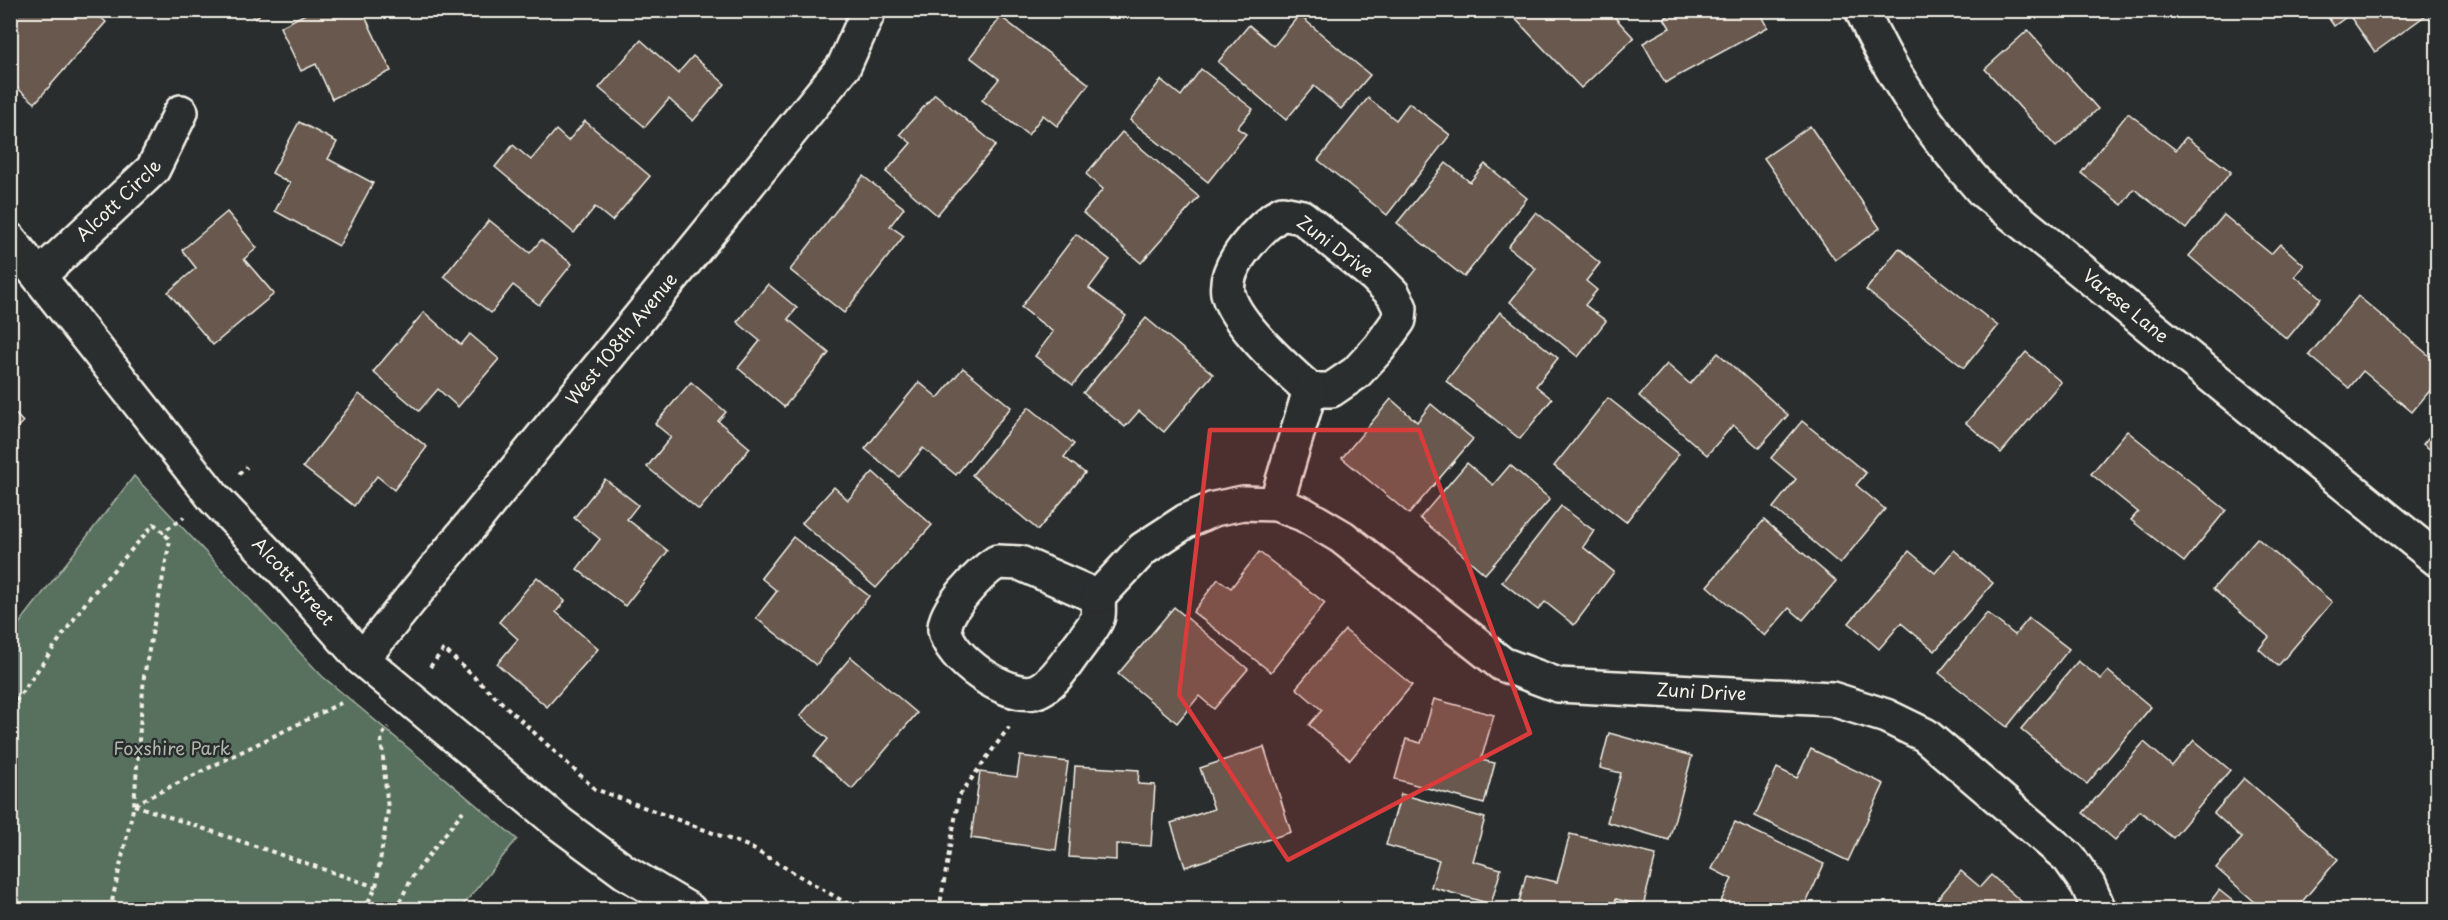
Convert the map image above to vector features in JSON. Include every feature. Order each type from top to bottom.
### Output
[{"type":"street","name":"West 108th Avenue","points":[[362,658],[844,66],[869,10]]},
{"type":"street","name":"Varese Lane","points":[[1862,10],[1872,34],[1900,82],[1953,157],[1982,190],[2438,560]]},
{"type":"street","name":"Alcott Circle","points":[[39,276],[153,169],[181,112]]},
{"type":"street","name":"Zuni Drive","points":[[1282,213],[1302,217],[1357,261],[1393,294],[1400,308],[1399,320],[1379,348],[1356,373],[1331,390],[1310,390],[1260,342],[1234,309],[1228,293],[1228,278],[1243,251],[1269,222],[1282,213]]},
{"type":"street","name":"Alcott Street","points":[[10,240],[213,497],[290,577],[362,658],[560,824],[626,873],[689,909]]},
{"type":"street","points":[[1276,504],[1310,390]]},
{"type":"street","name":"Zuni Drive","points":[[1098,597],[1143,549],[1186,521],[1214,509],[1243,503],[1276,504],[1303,514],[1342,537],[1502,664],[1558,685],[1832,699],[1886,716],[1925,735],[2069,858],[2088,885],[2099,909]]},
{"type":"street","points":[[997,562],[1020,563],[1098,597],[1098,618],[1062,670],[1035,692],[1021,692],[989,680],[960,657],[950,644],[945,629],[947,616],[976,578],[997,562]]},
{"type":"path","points":[[164,532],[213,497],[247,467]]},
{"type":"path","points":[[10,710],[89,598],[154,524],[164,532],[170,540],[144,676],[134,805],[110,909]]},
{"type":"path","points":[[939,909],[959,796],[1012,722],[1021,692]]},
{"type":"path","points":[[134,805],[343,702]]},
{"type":"path","points":[[134,805],[376,887]]},
{"type":"path","points":[[395,909],[413,876],[463,811]]},
{"type":"highlighted area","points":[[1210,430],[1419,430],[1530,733],[1288,860],[1179,695]]},
{"type":"green space","name":"Foxshire Park","points":[[134,476],[322,676],[517,839],[460,909],[11,909],[11,634]]},
{"type":"building","points":[[10,10],[70,10],[74,14],[77,10],[93,10],[106,22],[35,103],[10,82]]},
{"type":"building","points":[[245,10],[263,10],[256,19]]},
{"type":"building","points":[[313,10],[362,10],[391,71],[332,99],[316,64],[301,71],[280,27]]},
{"type":"building","points":[[1507,10],[1581,10],[1584,14],[1587,10],[1608,10],[1634,38],[1581,88]]},
{"type":"building","points":[[1679,10],[1759,10],[1768,27],[1665,83],[1643,43],[1670,28],[1664,18]]},
{"type":"building","points":[[2323,10],[2433,10],[2375,52],[2349,15],[2334,26]]},
{"type":"building","points":[[1299,15],[1370,75],[1341,109],[1314,86],[1286,120],[1218,62],[1249,25],[1274,46]]},
{"type":"building","points":[[1001,17],[1089,84],[1057,126],[1043,115],[1028,135],[982,100],[999,79],[970,57]]},
{"type":"building","points":[[2028,30],[2098,109],[2056,147],[1985,69]]},
{"type":"building","points":[[641,40],[678,73],[693,56],[725,84],[693,121],[669,99],[645,127],[599,88]]},
{"type":"building","points":[[1201,69],[1253,109],[1237,128],[1246,134],[1208,182],[1130,120],[1161,80],[1181,96]]},
{"type":"building","points":[[935,94],[996,145],[937,215],[886,172],[911,143],[900,134]]},
{"type":"building","points":[[1368,98],[1396,120],[1409,103],[1450,135],[1387,215],[1318,160]]},
{"type":"building","points":[[2128,113],[2176,150],[2186,137],[2231,172],[2186,229],[2134,189],[2122,205],[2081,173]]},
{"type":"building","points":[[585,121],[650,176],[612,221],[595,207],[574,233],[495,167],[513,145],[531,160],[556,130],[568,141]]},
{"type":"building","points":[[299,122],[337,142],[328,159],[373,183],[339,246],[275,211],[290,183],[272,173]]},
{"type":"building","points":[[1810,126],[1880,228],[1835,260],[1764,158]]},
{"type":"building","points":[[1122,132],[1199,197],[1141,263],[1083,213],[1103,189],[1086,174]]},
{"type":"building","points":[[1446,163],[1470,182],[1485,164],[1527,198],[1464,277],[1397,223]]},
{"type":"building","points":[[863,176],[904,208],[890,226],[904,236],[844,313],[790,270]]},
{"type":"building","points":[[227,212],[257,248],[244,259],[274,294],[213,345],[168,292],[196,268],[182,250]]},
{"type":"building","points":[[1536,212],[1600,263],[1586,281],[1597,290],[1585,305],[1606,321],[1578,357],[1510,302],[1536,269],[1508,247]]},
{"type":"building","points":[[2224,215],[2271,254],[2280,244],[2304,265],[2295,276],[2321,298],[2287,339],[2189,256]]},
{"type":"building","points":[[489,220],[530,253],[541,240],[572,264],[539,305],[513,285],[491,313],[444,276]]},
{"type":"building","points":[[1076,234],[1110,260],[1089,288],[1126,316],[1073,385],[1035,356],[1053,332],[1021,307]]},
{"type":"building","points":[[1899,248],[1998,326],[1964,368],[1866,290]]},
{"type":"building","points":[[768,284],[797,308],[788,319],[829,353],[784,407],[738,368],[760,341],[737,322]]},
{"type":"building","points":[[2358,296],[2438,363],[2438,381],[2412,412],[2363,371],[2349,388],[2309,355]]},
{"type":"building","points":[[424,312],[461,345],[470,334],[499,359],[458,407],[438,389],[419,411],[373,372]]},
{"type":"building","points":[[1500,312],[1558,358],[1536,386],[1552,399],[1520,439],[1446,381]]},
{"type":"building","points":[[1146,318],[1213,374],[1164,432],[1139,411],[1125,427],[1083,393]]},
{"type":"building","points":[[2026,352],[2061,382],[2001,453],[1966,423]]},
{"type":"building","points":[[1718,353],[1788,415],[1759,448],[1733,425],[1707,455],[1639,396],[1667,364],[1690,384]]},
{"type":"building","points":[[963,368],[1011,407],[956,475],[923,448],[899,477],[865,449],[919,382],[938,398]]},
{"type":"building","points":[[691,382],[726,412],[718,421],[750,448],[699,510],[647,467],[671,437],[655,424]]},
{"type":"building","points":[[359,394],[427,447],[394,490],[377,476],[354,506],[303,467]]},
{"type":"building","points":[[1608,398],[1679,454],[1626,522],[1554,466]]},
{"type":"building","points":[[1391,399],[1417,422],[1431,404],[1473,439],[1409,514],[1342,458]]},
{"type":"building","points":[[1029,407],[1074,444],[1064,457],[1085,473],[1038,530],[972,475]]},
{"type":"building","points":[[10,408],[23,422],[10,434]]},
{"type":"building","points":[[1802,421],[1866,473],[1856,485],[1885,509],[1840,564],[1773,508],[1796,479],[1771,458]]},
{"type":"building","points":[[2438,426],[2438,455],[2423,444]]},
{"type":"building","points":[[2127,431],[2226,510],[2184,562],[2131,520],[2138,512],[2091,474]]},
{"type":"building","points":[[1467,463],[1493,485],[1510,465],[1550,499],[1485,574],[1420,518]]},
{"type":"building","points":[[873,472],[932,525],[876,588],[802,523],[834,487],[848,500]]},
{"type":"building","points":[[605,479],[638,505],[627,519],[668,551],[625,606],[577,569],[600,539],[574,518]]},
{"type":"building","points":[[1561,506],[1594,531],[1583,547],[1614,572],[1574,625],[1545,602],[1538,610],[1502,582]]},
{"type":"building","points":[[1764,520],[1836,581],[1803,620],[1789,608],[1765,636],[1707,586]]},
{"type":"building","points":[[793,537],[869,596],[816,665],[756,618],[777,591],[761,578]]},
{"type":"building","points":[[2257,538],[2332,602],[2278,666],[2259,649],[2269,637],[2213,589]]},
{"type":"building","points":[[1954,550],[1993,583],[1935,651],[1901,623],[1879,649],[1849,623],[1909,551],[1935,573]]},
{"type":"building","points":[[1259,552],[1325,603],[1271,672],[1193,612],[1218,579],[1231,588]]},
{"type":"building","points":[[537,577],[565,601],[556,612],[598,649],[547,707],[497,664],[518,639],[499,622]]},
{"type":"building","points":[[1174,607],[1248,669],[1214,709],[1199,696],[1177,723],[1118,674]]},
{"type":"building","points":[[1987,613],[2015,635],[2029,618],[2069,649],[2007,727],[1939,673]]},
{"type":"building","points":[[1345,630],[1412,685],[1350,760],[1309,725],[1322,710],[1296,688]]},
{"type":"building","points":[[851,657],[917,713],[852,789],[814,756],[828,739],[800,716]]},
{"type":"building","points":[[2078,661],[2101,679],[2108,671],[2151,707],[2087,784],[2021,729]]},
{"type":"building","points":[[1434,699],[1494,715],[1481,760],[1495,763],[1484,804],[1395,779],[1406,739],[1421,743]]},
{"type":"building","points":[[1609,733],[1692,756],[1669,840],[1607,822],[1621,773],[1600,768]]},
{"type":"building","points":[[2194,740],[2230,770],[2173,838],[2140,811],[2115,840],[2083,813],[2144,742],[2172,766]]},
{"type":"building","points":[[1264,747],[1291,832],[1185,867],[1171,823],[1214,809],[1200,768]]},
{"type":"building","points":[[1811,749],[1884,784],[1848,861],[1755,816],[1777,768],[1797,778]]},
{"type":"building","points":[[1020,756],[1068,762],[1056,850],[971,838],[980,772],[1017,777]]},
{"type":"building","points":[[1075,766],[1139,770],[1138,784],[1155,785],[1151,846],[1116,844],[1116,860],[1069,857]]},
{"type":"building","points":[[2244,778],[2338,859],[2295,910],[2264,910],[2216,868],[2242,838],[2214,813]]},
{"type":"building","points":[[1401,794],[1485,818],[1473,861],[1501,869],[1491,904],[1431,887],[1439,860],[1386,845]]},
{"type":"building","points":[[1735,822],[1824,864],[1803,910],[1717,909],[1732,879],[1712,869]]},
{"type":"building","points":[[1570,834],[1656,855],[1643,906],[1616,899],[1613,910],[1517,910],[1526,875],[1557,882]]},
{"type":"building","points":[[1961,871],[1980,887],[1991,875],[2031,910],[1928,910]]},
{"type":"building","points":[[2219,890],[2244,910],[2204,910]]}]
